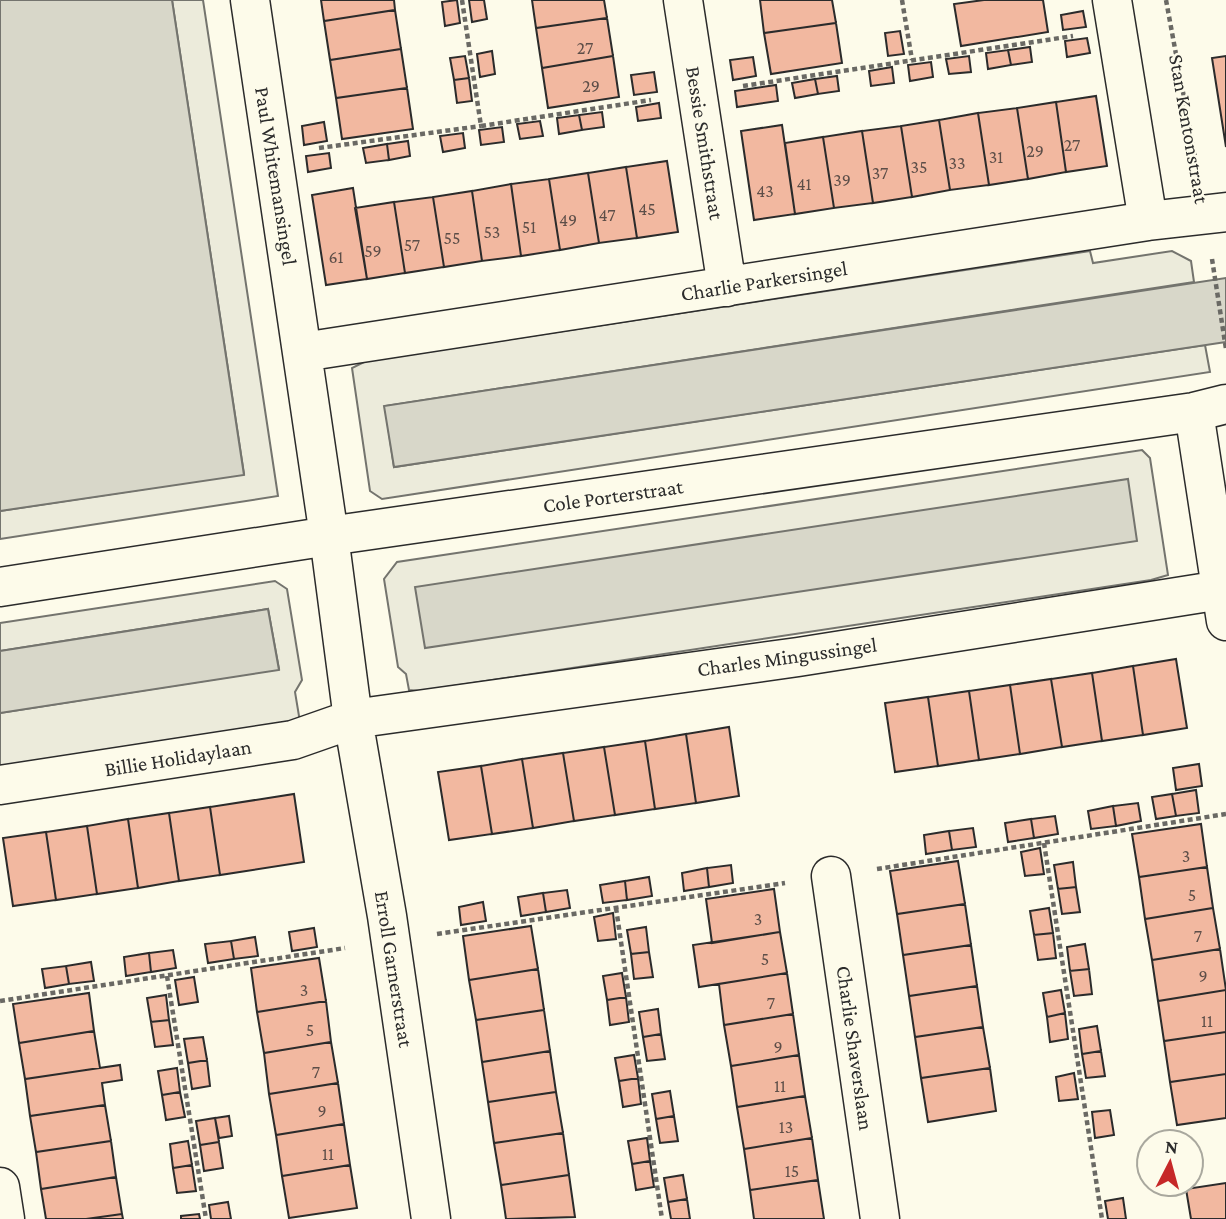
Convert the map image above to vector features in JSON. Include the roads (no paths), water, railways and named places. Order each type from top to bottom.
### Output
[{"type":"street","name":"Paul Whitemansingel","points":[[250,0],[330,536]]},
{"type":"street","name":"Bessie Smithstraat","points":[[683,0],[727,287]]},
{"type":"street","points":[[1112,0],[1148,221]]},
{"type":"street","name":"Charlie Parkersingel","points":[[303,352],[1148,221],[1216,213]]},
{"type":"street","points":[[1210,408],[1224,605]]},
{"type":"street","name":"Cole Porterstraat","points":[[0,587],[330,536],[1210,408]]},
{"type":"street","name":"Erroll Garnerstraat","points":[[330,536],[353,719],[390,941],[431,1219]]},
{"type":"street","name":"Charles Mingussingel","points":[[353,719],[798,657],[1224,605]]},
{"type":"street","name":"Billie Holidaylaan","points":[[0,785],[293,740],[353,719]]},
{"type":"street","name":"Charlie Shaverslaan","points":[[831,876],[880,1219]]},
{"type":"street","points":[[0,1187],[5,1219]]}]
